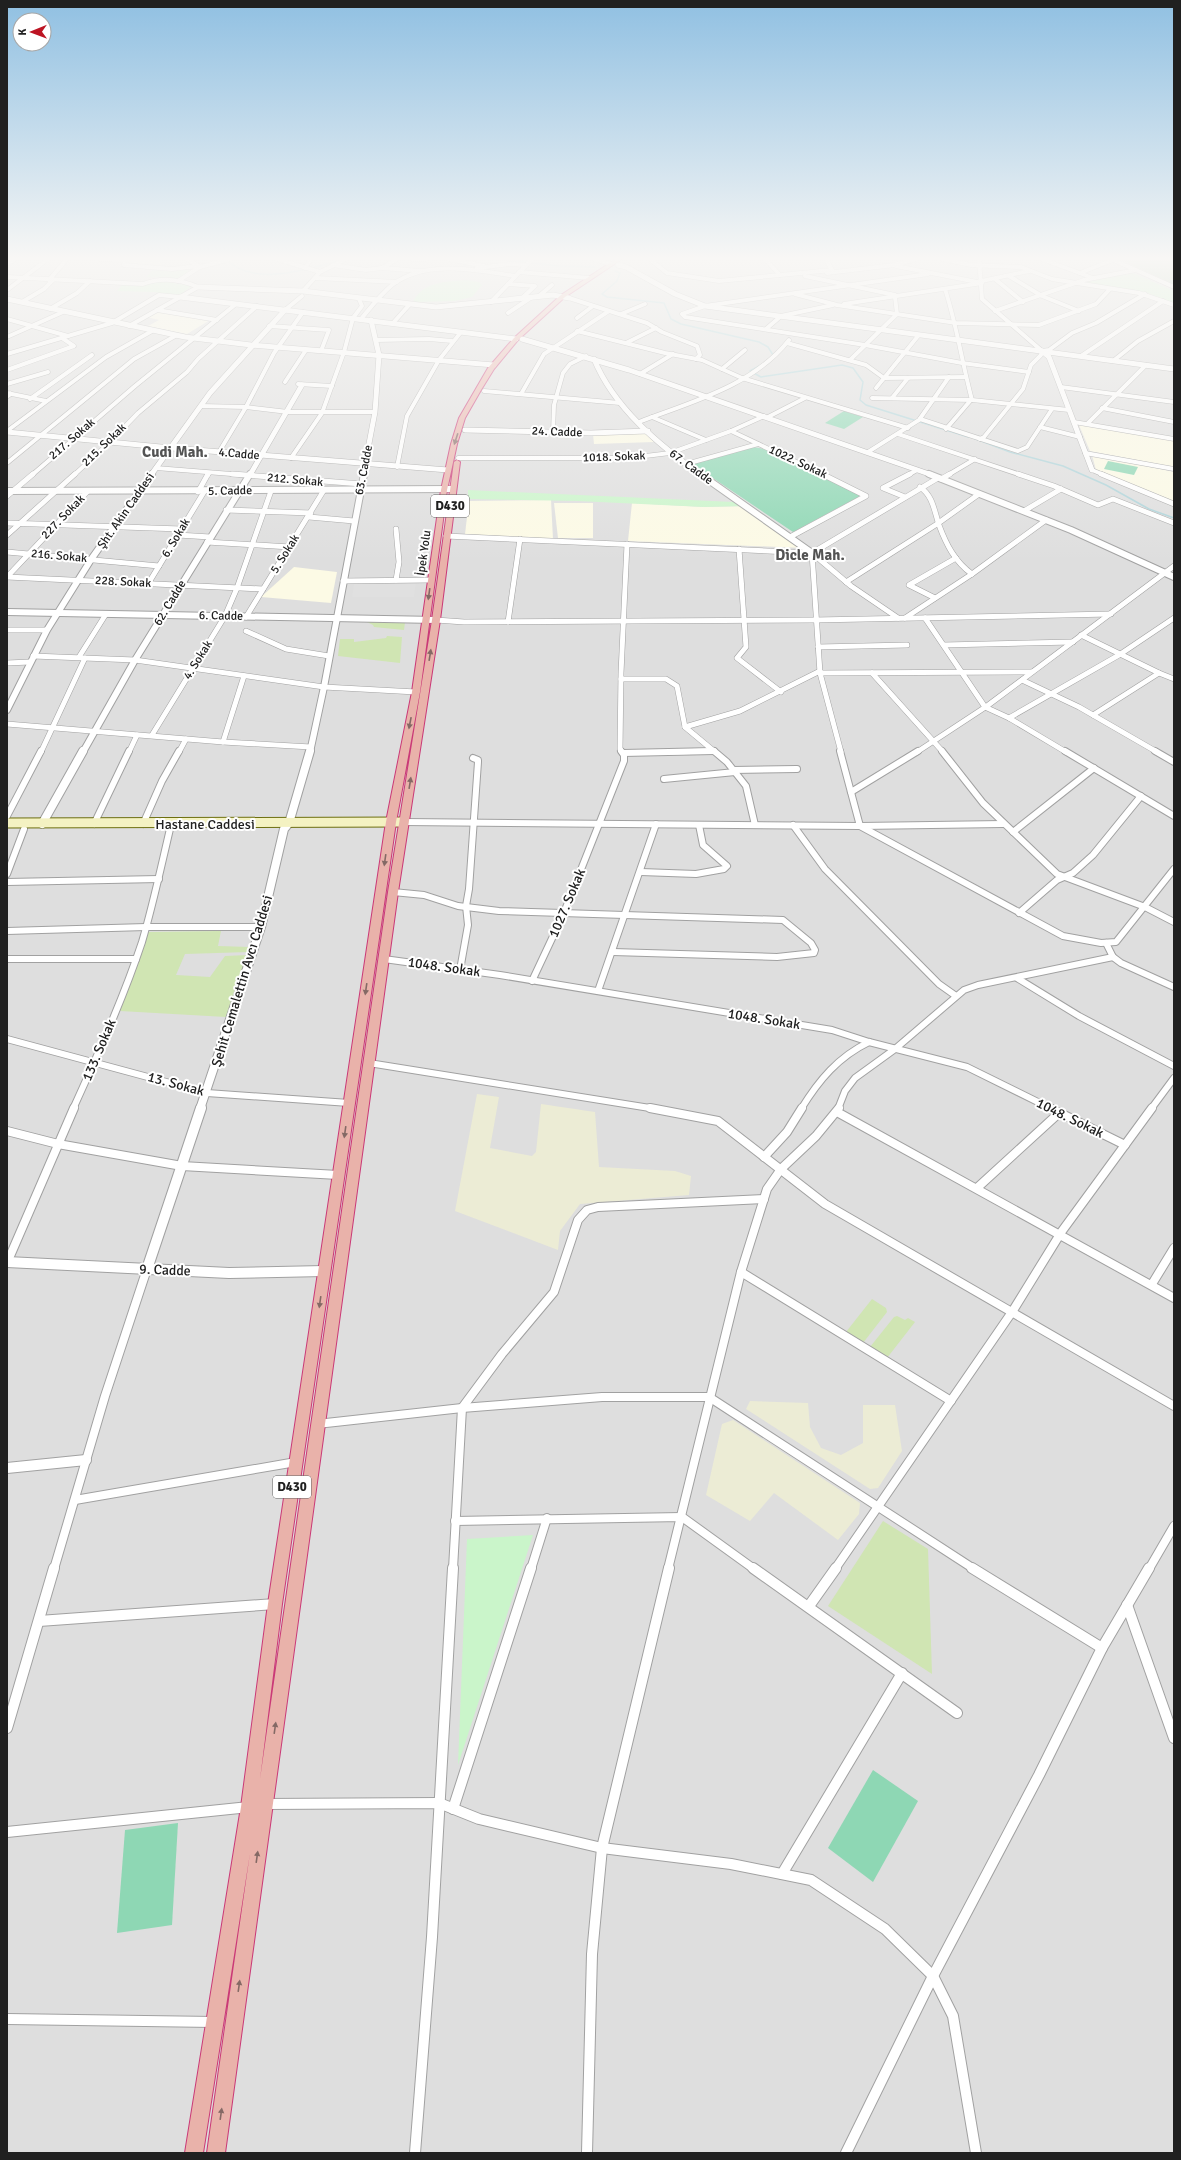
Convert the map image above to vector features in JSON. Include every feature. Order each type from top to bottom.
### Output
[{"type":"highway","name":"İpek Yolu","points":[[397,825],[425,620],[448,470],[462,418],[494,365],[499,360]]},
{"type":"highway","name":"D430","points":[[194,2153],[249,1807],[275,1604],[349,1103],[397,825],[436,620],[446,536],[458,458],[466,430],[490,378],[504,360]]},
{"type":"highway","name":"D430","points":[[216,2153],[317,1424],[384,959],[393,892],[397,825]]},
{"type":"main road","name":"Hastane Caddesi","points":[[7,823],[287,826]]},
{"type":"main road","name":"Hastane Caddesi","points":[[7,829],[170,829],[397,825]]},
{"type":"street","points":[[7,370],[35,360]]},
{"type":"street","points":[[30,399],[85,360]]},
{"type":"street","points":[[7,431],[102,360]]},
{"type":"street","points":[[7,463],[133,360]]},
{"type":"street","name":"217. Sokak","points":[[7,496],[10,491],[168,360]]},
{"type":"street","name":"215. Sokak","points":[[7,535],[52,492],[109,443],[138,413],[199,360]]},
{"type":"street","name":"Şht. Akin Caddesi","points":[[7,710],[47,630],[92,558],[200,406],[239,360]]},
{"type":"street","points":[[219,452],[246,407],[271,360]]},
{"type":"street","points":[[285,382],[300,360]]},
{"type":"street","points":[[291,458],[322,413],[341,360]]},
{"type":"street","name":"63. Cadde","points":[[336,619],[375,412],[379,360]]},
{"type":"street","points":[[397,467],[407,416],[439,360],[494,365]]},
{"type":"street","points":[[521,394],[540,360]]},
{"type":"street","points":[[553,432],[552,417],[555,398],[563,382],[563,373],[565,368],[579,360]]},
{"type":"street","name":"67. Cadde","points":[[594,360],[601,376],[620,403],[670,453],[812,553]]},
{"type":"street","points":[[596,360],[706,396],[940,478],[1046,520],[1174,577]]},
{"type":"street","points":[[640,374],[663,360]]},
{"type":"street","points":[[698,360],[742,378],[908,428]]},
{"type":"street","points":[[722,370],[734,360]]},
{"type":"street","points":[[639,422],[706,396],[759,370],[772,360]]},
{"type":"street","points":[[850,360],[866,365],[884,378],[966,377]]},
{"type":"street","points":[[876,388],[898,360]]},
{"type":"street","points":[[945,360],[1029,372]]},
{"type":"street","points":[[962,360],[971,400]]},
{"type":"street","points":[[980,439],[984,437],[1009,404],[1023,389],[1031,364],[1036,360]]},
{"type":"street","points":[[1050,360],[1092,470],[1174,504]]},
{"type":"street","points":[[1105,360],[1174,369]]},
{"type":"street","points":[[1088,423],[1115,394],[1146,365]]},
{"type":"street","points":[[7,384],[48,372]]},
{"type":"street","points":[[868,452],[918,421],[949,377]]},
{"type":"street","points":[[892,398],[908,378]]},
{"type":"street","points":[[300,385],[332,386]]},
{"type":"street","name":"62. Cadde","points":[[42,824],[93,731],[135,660],[226,510],[262,456],[288,412],[300,385]]},
{"type":"street","points":[[1061,387],[1174,402]]},
{"type":"street","points":[[484,391],[620,403]]},
{"type":"street","points":[[8,394],[46,401]]},
{"type":"street","name":"1018. Sokak","points":[[458,458],[629,458],[670,453],[766,417],[805,398]]},
{"type":"street","points":[[872,398],[971,400],[1069,410]]},
{"type":"street","points":[[946,429],[971,400]]},
{"type":"street","points":[[200,406],[246,407],[288,412],[375,412]]},
{"type":"street","points":[[1102,408],[1174,422]]},
{"type":"street","points":[[918,421],[1015,451],[1023,450],[1027,447],[1052,409]]},
{"type":"street","points":[[652,417],[706,440]]},
{"type":"street","points":[[1074,422],[1088,423],[1174,439]]},
{"type":"street","points":[[1040,427],[1080,437]]},
{"type":"street","name":"24. Cadde","points":[[466,430],[553,432],[648,431]]},
{"type":"street","name":"4.Cadde","points":[[7,431],[109,443],[448,470]]},
{"type":"street","name":"1022. Sokak","points":[[731,431],[866,494],[866,496],[790,537]]},
{"type":"street","points":[[898,434],[975,459],[1101,505],[1113,499],[1174,523]]},
{"type":"street","points":[[686,464],[758,444]]},
{"type":"street","points":[[1086,452],[1174,469]]},
{"type":"street","points":[[446,536],[812,553],[920,487],[975,459]]},
{"type":"street","name":"212. Sokak","points":[[156,468],[361,487]]},
{"type":"street","points":[[905,497],[883,488],[917,470]]},
{"type":"street","name":"6. Sokak","points":[[148,584],[181,529],[201,492],[209,472]]},
{"type":"street","name":"5. Cadde","points":[[10,491],[201,492],[324,490],[361,487],[453,489]]},
{"type":"street","points":[[920,487],[929,493],[938,524],[956,558],[966,572],[972,574]]},
{"type":"street","points":[[1024,511],[1060,489]]},
{"type":"street","name":"5. Sokak","points":[[246,617],[324,490]]},
{"type":"street","name":"4. Sokak","points":[[152,736],[225,616],[237,588],[271,491]]},
{"type":"street","name":"227. Sokak","points":[[7,577],[87,492]]},
{"type":"street","points":[[846,582],[938,524],[979,494]]},
{"type":"street","points":[[226,510],[265,511],[354,521]]},
{"type":"street","points":[[901,618],[972,574],[1046,520]]},
{"type":"street","points":[[7,524],[56,524],[181,529]]},
{"type":"street","points":[[396,529],[399,562],[396,580]]},
{"type":"street","points":[[178,534],[252,546],[290,547]]},
{"type":"street","points":[[508,622],[520,539]]},
{"type":"street","name":"1027. Sokak","points":[[532,981],[563,915],[624,761],[623,753],[620,749],[621,679],[627,544]]},
{"type":"street","points":[[739,549],[746,647],[737,658],[740,662],[781,692]]},
{"type":"street","name":"216. Sokak","points":[[7,552],[92,558],[159,566]]},
{"type":"street","points":[[812,553],[846,582],[901,618]]},
{"type":"street","points":[[812,553],[815,620],[820,672],[860,826],[1063,936],[1106,943],[1116,942],[1145,907],[1174,868]]},
{"type":"street","points":[[935,598],[909,585],[956,558]]},
{"type":"street","points":[[851,792],[934,741],[985,707],[1174,566]]},
{"type":"street","name":"228. Sokak","points":[[7,577],[263,589]]},
{"type":"street","points":[[343,581],[431,580]]},
{"type":"street","name":"6. Cadde","points":[[7,612],[436,620]]},
{"type":"street","points":[[79,657],[106,614]]},
{"type":"street","points":[[436,620],[508,622],[815,620],[1111,614]]},
{"type":"street","points":[[925,618],[985,707],[1008,718],[1174,816]]},
{"type":"street","points":[[1008,718],[1053,694],[1119,655],[1174,618]]},
{"type":"street","name":"Şehit Cemalettin Avcı Caddesi","points":[[147,1269],[207,1093],[261,927],[287,826],[311,746],[324,687],[336,619]]},
{"type":"street","points":[[7,630],[47,630]]},
{"type":"street","points":[[246,631],[286,649],[329,656]]},
{"type":"street","points":[[1081,635],[1119,655],[1174,679]]},
{"type":"street","points":[[944,645],[1073,642]]},
{"type":"street","points":[[818,647],[907,645]]},
{"type":"street","points":[[33,656],[135,660],[193,667],[324,687],[416,692]]},
{"type":"street","points":[[7,816],[54,727],[85,658]]},
{"type":"street","points":[[7,662],[30,662]]},
{"type":"street","points":[[685,727],[740,711],[820,672],[1032,672]]},
{"type":"street","points":[[872,673],[934,741],[1003,824],[1057,874],[1145,907],[1174,922]]},
{"type":"street","points":[[1093,715],[1159,673]]},
{"type":"street","points":[[223,742],[244,676]]},
{"type":"street","points":[[621,679],[666,679],[673,682],[677,686],[685,727],[714,751],[734,771],[746,786],[755,825]]},
{"type":"street","points":[[1022,680],[1093,715],[1174,762]]},
{"type":"street","points":[[7,724],[223,742],[311,746]]},
{"type":"street","points":[[94,824],[137,735]]},
{"type":"street","points":[[143,824],[162,782],[186,739]]},
{"type":"street","points":[[623,753],[714,751]]},
{"type":"street","points":[[460,970],[468,925],[466,906],[478,762],[478,760],[473,758]]},
{"type":"street","points":[[1013,832],[1094,768]]},
{"type":"street","points":[[664,779],[734,771],[797,769]]},
{"type":"street","points":[[1019,913],[1057,880],[1073,873],[1093,855],[1141,796]]},
{"type":"street","points":[[397,825],[474,823],[860,826],[1003,824]]},
{"type":"street","points":[[598,991],[626,916],[656,824]]},
{"type":"street","points":[[641,872],[696,874],[724,869],[727,866],[724,862],[703,845],[699,825]]},
{"type":"street","points":[[793,825],[826,869],[939,984],[956,996]]},
{"type":"street","points":[[7,874],[24,829]]},
{"type":"street","name":"133. Sokak","points":[[7,1263],[94,1063],[136,959],[159,879],[170,829]]},
{"type":"street","points":[[7,882],[159,879]]},
{"type":"street","points":[[393,892],[424,895],[466,906],[499,911],[563,915],[783,920],[810,943],[815,950],[814,953],[800,956],[777,958],[612,952]]},
{"type":"street","points":[[7,931],[261,927]]},
{"type":"street","points":[[1106,943],[1113,957],[1134,970],[1174,987]]},
{"type":"street","points":[[587,2153],[592,1954],[602,1848],[741,1272],[767,1189],[781,1169],[816,1136],[837,1112],[845,1091],[855,1078],[895,1049],[964,990],[978,985],[1113,957]]},
{"type":"street","points":[[7,959],[136,959]]},
{"type":"street","name":"1048. Sokak","points":[[384,959],[598,991],[832,1030],[869,1042],[968,1067],[1125,1145]]},
{"type":"street","points":[[1017,978],[1079,1016],[1174,1066]]},
{"type":"street","name":"13. Sokak","points":[[7,1038],[207,1093],[349,1103]]},
{"type":"street","points":[[764,1157],[786,1133],[816,1086],[835,1062],[857,1047],[869,1042]]},
{"type":"street","points":[[369,1063],[682,1112],[718,1121],[825,1204],[1174,1406]]},
{"type":"street","points":[[809,1606],[1012,1312],[1060,1234],[1174,1078]]},
{"type":"street","points":[[837,1112],[1152,1284],[1174,1298]]},
{"type":"street","points":[[977,1188],[1059,1113]]},
{"type":"street","points":[[7,1131],[58,1144],[182,1166],[338,1175]]},
{"type":"street","points":[[415,2153],[432,1937],[462,1408],[502,1354],[554,1292],[578,1220],[587,1210],[598,1207],[764,1199]]},
{"type":"street","points":[[1152,1284],[1174,1248]]},
{"type":"street","name":"9. Cadde","points":[[7,1263],[229,1272],[324,1271]]},
{"type":"street","points":[[7,1728],[104,1396],[147,1269]]},
{"type":"street","points":[[741,1272],[951,1401]]},
{"type":"street","points":[[317,1424],[462,1408],[602,1396],[710,1397],[1102,1648]]},
{"type":"street","points":[[7,1468],[86,1460]]},
{"type":"street","points":[[74,1500],[172,1482],[211,1479],[296,1462]]},
{"type":"street","points":[[455,1521],[547,1518],[682,1517],[809,1606],[957,1713]]},
{"type":"street","points":[[453,1808],[547,1518]]},
{"type":"street","points":[[846,2153],[933,1976],[1039,1775],[1102,1648],[1174,1526]]},
{"type":"street","points":[[39,1621],[275,1604]]},
{"type":"street","points":[[1127,1605],[1174,1738]]},
{"type":"street","points":[[782,1874],[902,1673]]},
{"type":"street","points":[[265,1804],[439,1803],[479,1819],[602,1848],[731,1864],[810,1880],[885,1929],[933,1976],[953,2016],[976,2153]]},
{"type":"street","points":[[7,1832],[249,1807]]},
{"type":"street","points":[[7,2019],[214,2022]]},
{"type":"shaded area","points":[[7,360],[1174,360],[1174,2153],[7,2153]]},
{"type":"shaded area","points":[[1083,424],[1174,441],[1174,467],[1090,451],[1079,425]]},
{"type":"shaded area","points":[[646,433],[654,442],[594,444],[593,434]]},
{"type":"shaded area","points":[[1092,455],[1174,472],[1174,501],[1096,470]]},
{"type":"shaded area","points":[[551,500],[553,539],[465,534],[469,501]]},
{"type":"shaded area","points":[[554,503],[593,503],[593,538],[558,538]]},
{"type":"shaded area","points":[[632,503],[704,507],[746,506],[803,548],[628,541]]},
{"type":"shaded area","points":[[294,567],[337,572],[331,603],[261,597]]},
{"type":"shaded area","points":[[412,582],[416,584],[414,597],[352,597],[354,583]]},
{"type":"green space","points":[[844,411],[863,417],[844,429],[825,423]]},
{"type":"green space","points":[[753,447],[765,449],[862,495],[793,532],[692,464]]},
{"type":"green space","points":[[1108,461],[1138,467],[1134,475],[1104,469]]},
{"type":"green space","points":[[468,490],[734,502],[746,506],[704,507],[578,501],[468,499]]},
{"type":"green space","points":[[367,622],[405,622],[404,630],[374,627]]},
{"type":"green space","points":[[387,636],[402,637],[400,663],[338,656],[340,639],[354,639],[354,642],[386,638]]},
{"type":"green space","points":[[221,931],[218,946],[250,947],[249,952],[185,954],[176,975],[210,977],[225,956],[248,955],[226,1017],[120,1011],[148,932]]},
{"type":"green space","points":[[477,1094],[499,1097],[490,1148],[532,1156],[536,1152],[541,1104],[595,1112],[599,1167],[675,1171],[691,1176],[689,1195],[580,1204],[560,1231],[558,1250],[455,1211]]},
{"type":"green space","points":[[872,1299],[886,1308],[887,1312],[863,1343],[846,1332]]},
{"type":"green space","points":[[897,1316],[905,1320],[908,1318],[915,1322],[887,1358],[870,1347],[894,1317]]},
{"type":"green space","points":[[750,1401],[808,1403],[810,1427],[821,1448],[841,1455],[863,1443],[863,1405],[895,1405],[902,1451],[878,1488],[870,1489],[746,1409]]},
{"type":"green space","points":[[733,1420],[860,1503],[859,1514],[838,1540],[774,1493],[750,1521],[706,1495],[722,1424]]},
{"type":"green space","points":[[883,1521],[928,1549],[932,1674],[828,1606]]},
{"type":"green space","points":[[533,1535],[458,1765],[467,1539]]},
{"type":"green space","points":[[873,1770],[918,1801],[873,1882],[828,1848]]},
{"type":"green space","points":[[178,1823],[172,1925],[117,1933],[125,1830]]},
{"type":"waterway","points":[[761,365],[750,371],[761,377],[842,365],[853,368],[863,382],[860,400],[866,405],[968,437]]},
{"type":"waterway","points":[[973,438],[1010,452],[1063,466],[1106,485],[1149,509],[1174,518]]},
{"type":"district","name":"Cudi Mah.","points":[[175,452]]},
{"type":"district","name":"Dicle Mah.","points":[[810,555]]}]
